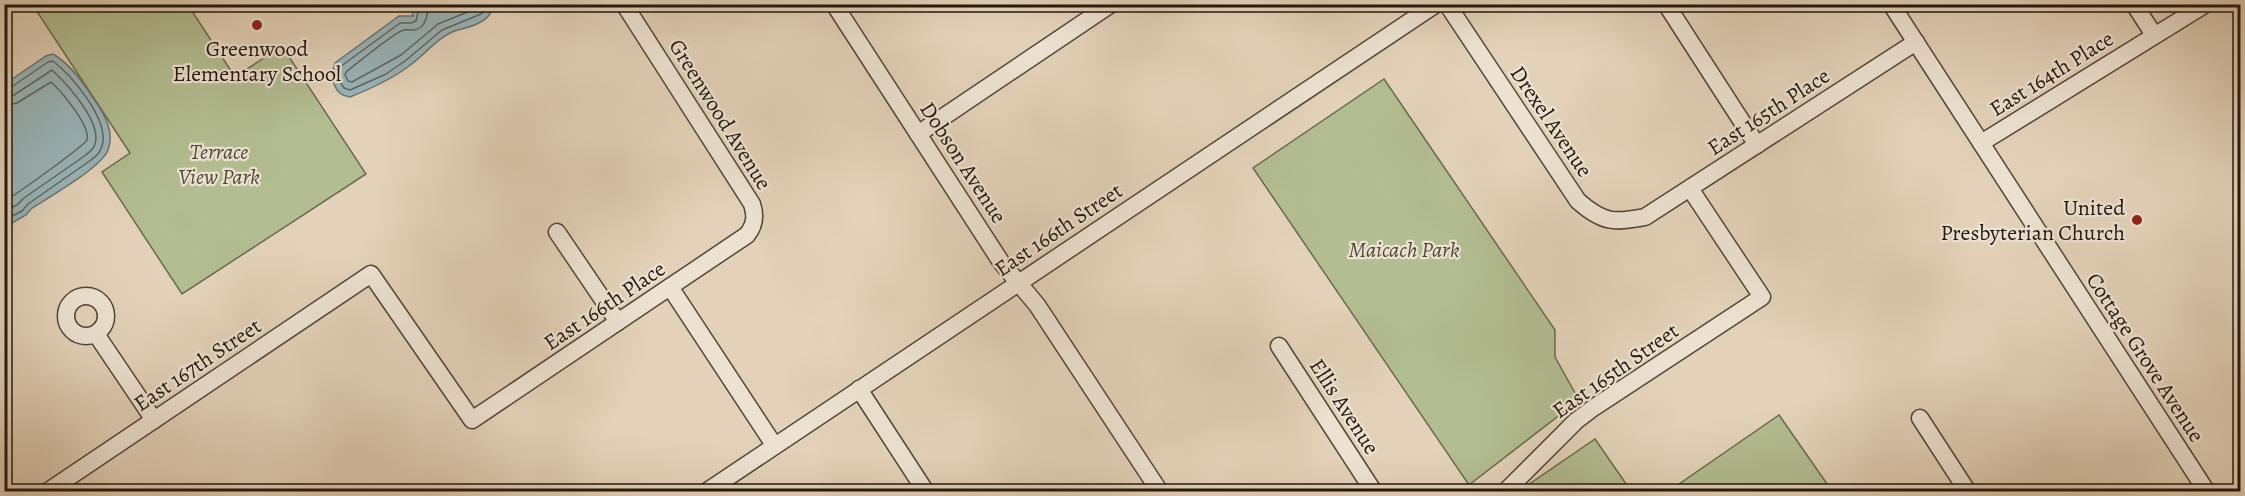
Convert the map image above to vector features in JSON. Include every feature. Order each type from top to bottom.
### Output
[{"type":"street","name":"Greenwood Avenue","points":[[624,4],[748,197],[754,211],[754,220]]},
{"type":"street","name":"Dobson Avenue","points":[[834,4],[1001,262],[1038,305],[1160,492]]},
{"type":"street","points":[[918,134],[1111,4]]},
{"type":"street","name":"East 166th Street","points":[[706,492],[1436,4]]},
{"type":"street","name":"Drexel Avenue","points":[[1447,4],[1578,201],[1594,215],[1619,222],[1645,217]]},
{"type":"street","points":[[1666,4],[1757,145]]},
{"type":"street","name":"Cottage Grove Avenue","points":[[1891,4],[2207,492]]},
{"type":"street","points":[[2134,4],[2154,35]]},
{"type":"street","name":"East 164th Place","points":[[1981,143],[2206,4]]},
{"type":"street","name":"East 165th Place","points":[[1645,217],[1916,42]]},
{"type":"street","name":"East 165th Street","points":[[1504,492],[1585,414],[1762,297],[1690,190]]},
{"type":"street","name":"East 166th Place","points":[[472,420],[737,242],[752,229],[754,220]]},
{"type":"street","points":[[557,232],[618,322]]},
{"type":"street","name":"East 167th Street","points":[[47,492],[372,274],[472,420]]},
{"type":"street","points":[[670,287],[774,445]]},
{"type":"street","points":[[96,334],[154,420]]},
{"type":"street","name":"Ellis Avenue","points":[[1279,346],[1374,492]]},
{"type":"street","points":[[859,389],[926,492]]},
{"type":"street","points":[[1920,418],[1968,492]]},
{"type":"green space","name":"Terrace View Park","points":[[38,5],[188,5],[235,77],[282,46],[366,174],[182,294],[102,172],[130,153],[34,7]]},
{"type":"green space","name":"Maicach Park","points":[[1384,79],[1555,330],[1555,357],[1579,400],[1469,485],[1253,168]]},
{"type":"green space","points":[[1779,415],[1832,491],[1669,491]]},
{"type":"green space","points":[[1595,439],[1631,491],[1519,491]]},
{"type":"water","points":[[488,4],[492,9],[483,21],[445,36],[415,62],[388,79],[350,97],[340,93],[333,79],[335,63],[399,16],[413,16],[412,10],[416,5]]},
{"type":"water","points":[[53,54],[76,74],[101,110],[109,129],[110,143],[108,150],[96,165],[31,209],[26,215],[5,227],[5,84],[46,56]]},
{"type":"place","name":"Greenwood Elementary School","points":[[257,25]]},
{"type":"place","name":"United Presbyterian Church","points":[[2137,220]]}]
